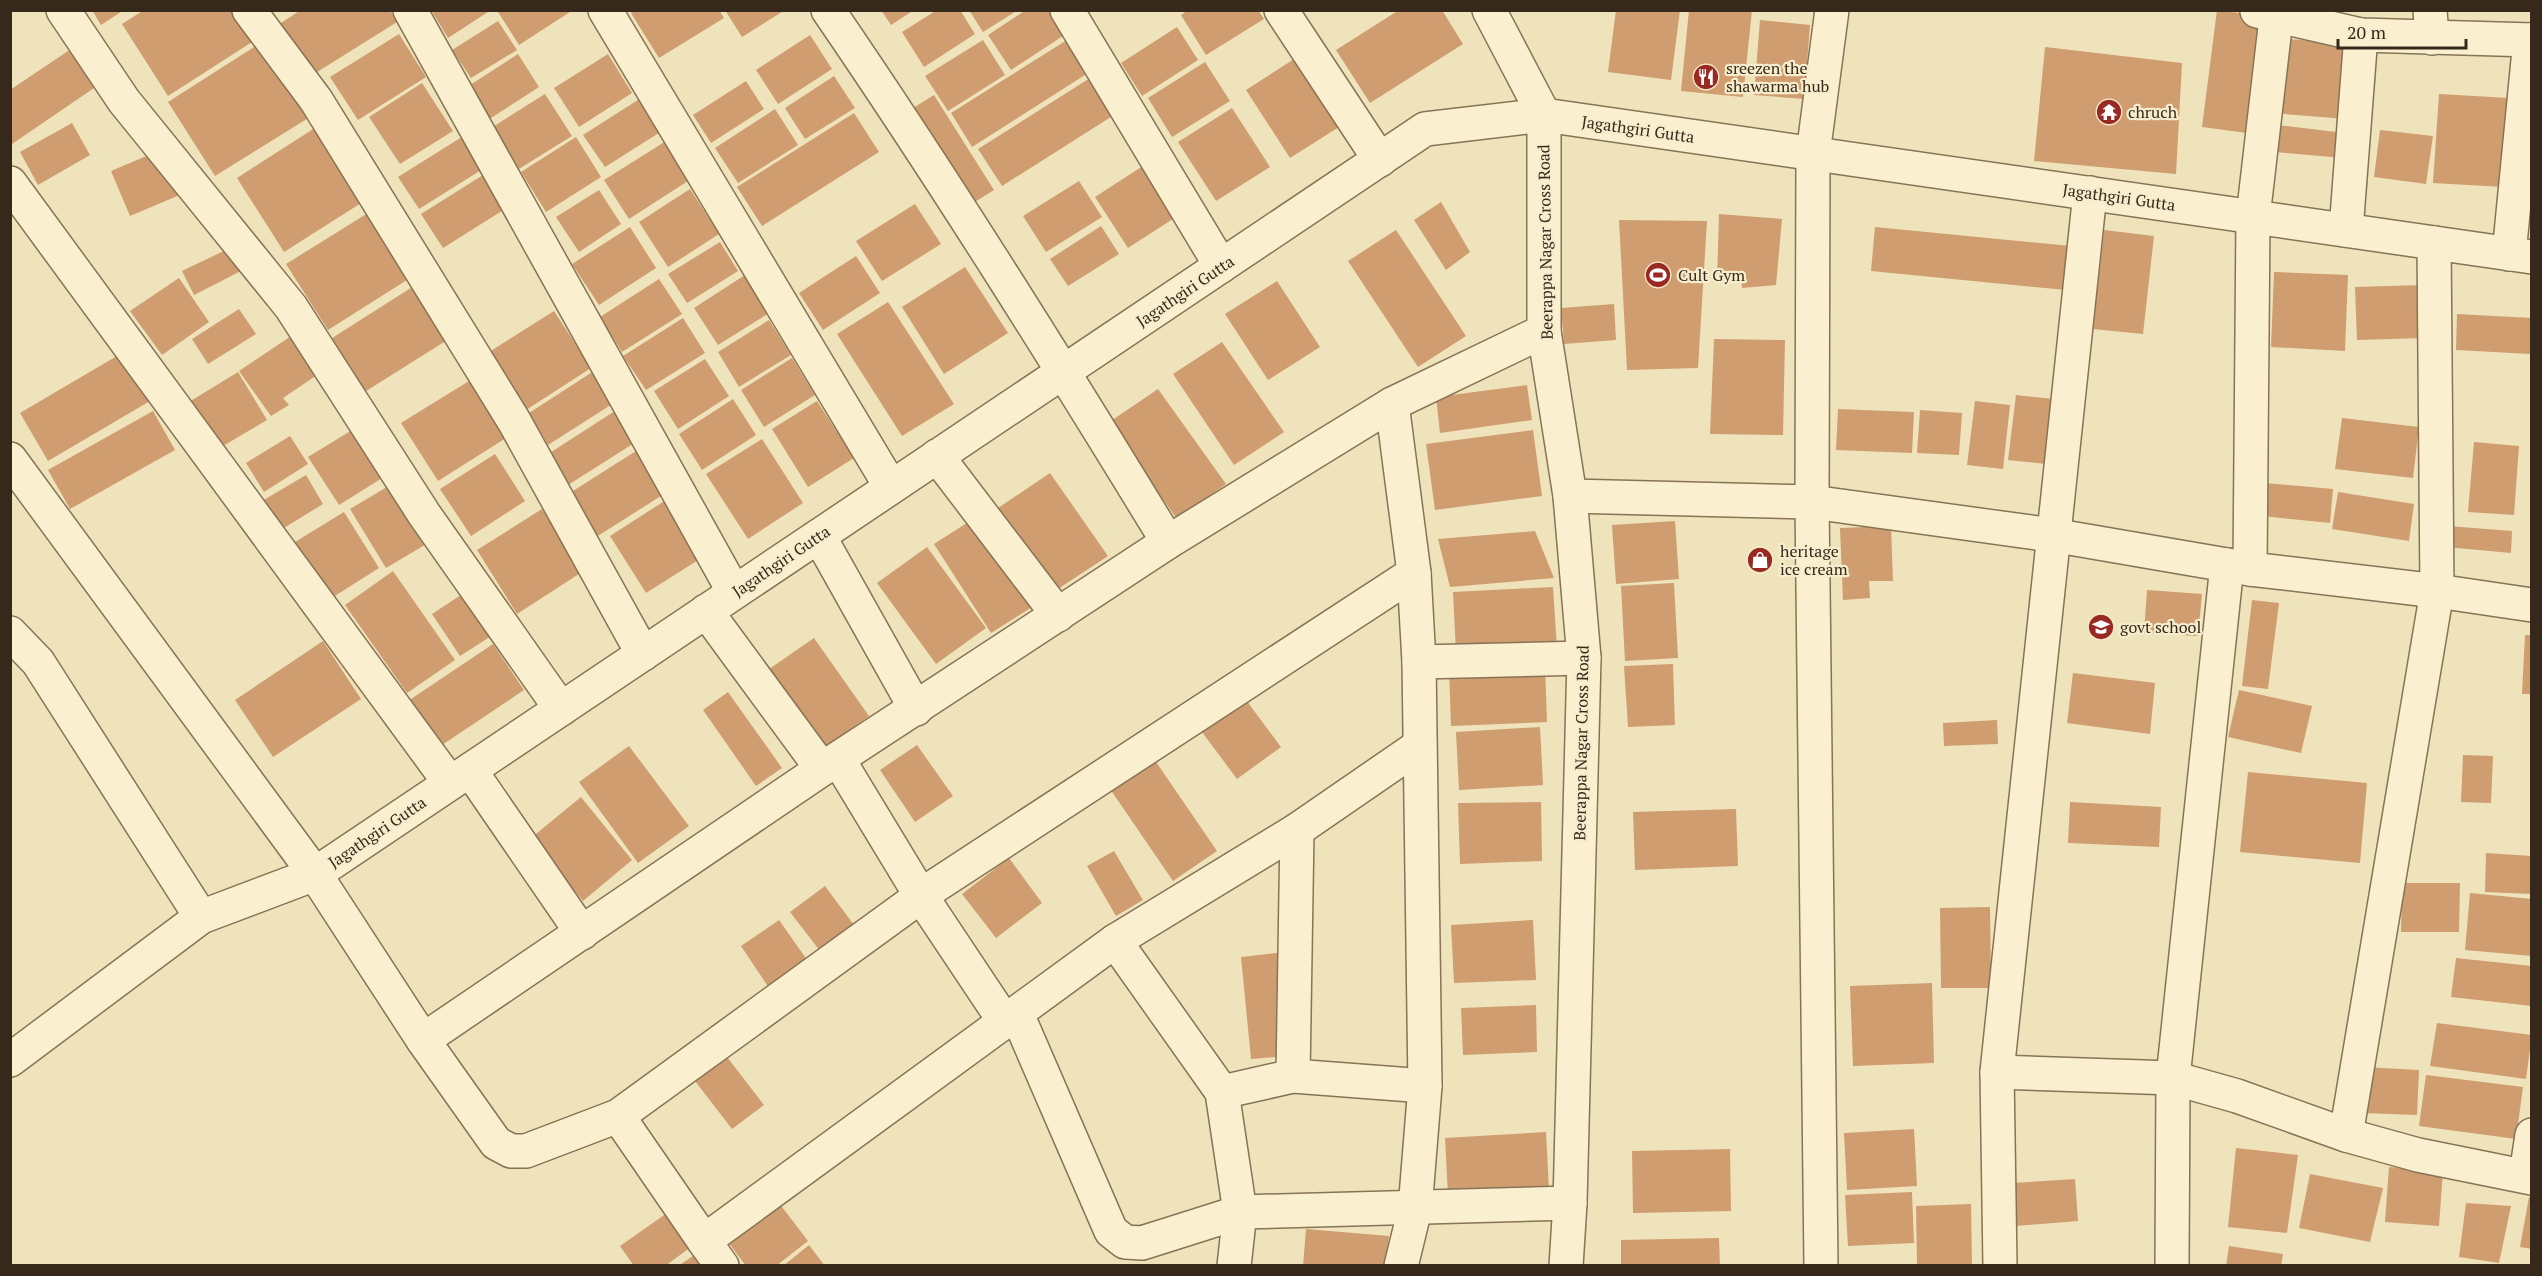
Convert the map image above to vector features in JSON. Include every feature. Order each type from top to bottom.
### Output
[{"type":"street","points":[[63,10],[124,101],[291,307],[424,514],[561,709]]},
{"type":"street","points":[[249,10],[316,100],[514,421],[643,654]]},
{"type":"street","points":[[410,10],[735,592]]},
{"type":"street","points":[[605,10],[891,487]]},
{"type":"street","points":[[828,10],[927,154],[1064,371],[1168,542]]},
{"type":"street","points":[[1067,10],[1221,266]]},
{"type":"street","points":[[1281,10],[1380,160]]},
{"type":"street","points":[[1489,10],[1544,115]]},
{"type":"street","points":[[1821,1266],[1812,502],[1813,154],[1832,10]]},
{"type":"street","points":[[2172,1266],[2173,1078],[2238,567],[2253,217],[2270,12],[2361,35],[2431,24],[2531,40],[2520,255]]},
{"type":"street","points":[[2346,230],[2361,35]]},
{"type":"street","name":"Jagathgiri Gutta","points":[[10,1060],[201,917],[315,874],[1425,129],[1544,115],[2520,255]]},
{"type":"street","name":"Beerappa Nagar Cross Road","points":[[1544,115],[1544,331],[1570,496],[1584,658],[1570,1203],[1566,1266]]},
{"type":"street","points":[[10,183],[582,933]]},
{"type":"street","points":[[2000,1266],[1997,1072],[2052,535],[2090,193]]},
{"type":"street","points":[[2346,1135],[2437,591],[2434,243]]},
{"type":"street","points":[[423,1040],[830,764],[916,710],[1168,542],[1392,404],[1544,331]]},
{"type":"street","points":[[1392,404],[1414,573],[1419,662],[1425,1086],[1415,1209],[1401,1266]]},
{"type":"street","points":[[937,456],[1058,615]]},
{"type":"street","points":[[10,459],[315,874],[423,1040],[496,1143],[511,1150],[526,1151],[618,1116],[921,896],[1414,573]]},
{"type":"street","points":[[1570,496],[1812,502],[2052,535],[2238,567],[2532,605]]},
{"type":"street","points":[[819,536],[916,710]]},
{"type":"street","points":[[706,611],[830,764],[921,896],[1011,1018],[1111,1231],[1125,1242],[1142,1243],[1240,1212],[1570,1203]]},
{"type":"street","points":[[10,633],[38,662],[201,917]]},
{"type":"street","points":[[1419,662],[1584,658]]},
{"type":"street","points":[[618,1116],[713,1253],[1011,1018],[1115,941],[1296,830],[1419,746]]},
{"type":"street","points":[[1293,1076],[1296,830]]},
{"type":"street","points":[[1115,941],[1222,1092],[1240,1212],[1234,1266]]},
{"type":"street","points":[[1997,1072],[2173,1078],[2237,1096],[2346,1135],[2418,1155],[2529,1176],[2532,1135]]},
{"type":"street","points":[[1222,1092],[1293,1076],[1425,1086]]},
{"type":"building","points":[[92,10],[124,10],[101,25]]},
{"type":"building","points":[[144,10],[232,10],[252,42],[168,96],[122,24]]},
{"type":"building","points":[[301,10],[390,10],[397,22],[306,79],[273,28]]},
{"type":"building","points":[[431,10],[491,10],[448,38]]},
{"type":"building","points":[[501,10],[573,10],[519,45],[498,12]]},
{"type":"building","points":[[635,10],[719,10],[724,18],[659,58],[631,13]]},
{"type":"building","points":[[725,10],[785,10],[742,37]]},
{"type":"building","points":[[881,10],[914,10],[891,25]]},
{"type":"building","points":[[937,10],[960,10],[975,34],[924,67],[902,32]]},
{"type":"building","points":[[969,10],[1018,10],[983,32]]},
{"type":"building","points":[[1026,10],[1051,10],[1066,34],[1011,70],[988,35]]},
{"type":"building","points":[[1188,10],[1258,10],[1264,19],[1206,55],[1181,15]]},
{"type":"building","points":[[1399,10],[1442,10],[1463,44],[1370,103],[1336,50]]},
{"type":"building","points":[[1616,10],[1680,10],[1671,80],[1608,72]]},
{"type":"building","points":[[1689,10],[1752,10],[1743,97],[1681,91]]},
{"type":"building","points":[[2217,10],[2261,16],[2247,133],[2202,127]]},
{"type":"building","points":[[1760,20],[1810,25],[1804,99],[1754,95]]},
{"type":"building","points":[[498,21],[517,50],[471,78],[452,50]]},
{"type":"building","points":[[1177,27],[1198,60],[1142,96],[1121,63]]},
{"type":"building","points":[[399,34],[426,77],[358,120],[330,77]]},
{"type":"building","points":[[810,35],[832,69],[778,104],[756,70]]},
{"type":"building","points":[[2278,38],[2352,44],[2346,119],[2271,113]]},
{"type":"building","points":[[983,40],[1005,75],[948,111],[925,76]]},
{"type":"building","points":[[1067,40],[1088,73],[972,147],[951,113]]},
{"type":"building","points":[[262,42],[310,117],[215,176],[168,102]]},
{"type":"building","name":"chruch","points":[[2045,47],[2182,63],[2176,174],[2034,161]]},
{"type":"building","points":[[71,49],[97,86],[12,144],[10,90]]},
{"type":"building","points":[[518,54],[539,87],[488,120],[467,87]]},
{"type":"building","points":[[608,54],[632,93],[579,127],[554,88]]},
{"type":"building","points":[[1294,59],[1339,127],[1290,158],[1246,90]]},
{"type":"building","points":[[1205,62],[1230,101],[1172,137],[1148,98]]},
{"type":"building","points":[[834,76],[855,108],[805,139],[785,108]]},
{"type":"building","points":[[1090,78],[1114,115],[1002,186],[978,149]]},
{"type":"building","points":[[746,81],[764,109],[711,143],[693,115]]},
{"type":"building","points":[[422,83],[453,131],[400,164],[369,117]]},
{"type":"building","points":[[545,94],[572,136],[514,172],[488,130]]},
{"type":"building","points":[[2439,94],[2509,98],[2503,187],[2433,183]]},
{"type":"building","points":[[934,95],[994,190],[970,205],[910,110]]},
{"type":"building","points":[[641,98],[662,131],[605,167],[583,135]]},
{"type":"building","points":[[1232,108],[1270,167],[1216,201],[1178,142]]},
{"type":"building","points":[[775,109],[798,145],[738,183],[715,148]]},
{"type":"building","points":[[854,113],[879,152],[762,226],[737,187]]},
{"type":"building","points":[[72,123],[90,155],[38,185],[20,152]]},
{"type":"building","points":[[321,124],[369,198],[284,252],[237,178]]},
{"type":"building","points":[[2277,125],[2345,133],[2343,158],[2275,152]]},
{"type":"building","points":[[2380,130],[2433,136],[2426,184],[2374,177]]},
{"type":"building","points":[[465,135],[486,167],[419,209],[398,177]]},
{"type":"building","points":[[576,137],[601,177],[546,212],[521,172]]},
{"type":"building","points":[[666,141],[691,179],[629,219],[604,180]]},
{"type":"building","points":[[163,149],[182,194],[130,216],[111,171]]},
{"type":"building","points":[[1149,162],[1182,213],[1128,248],[1095,197]]},
{"type":"building","points":[[483,175],[505,209],[443,248],[421,214]]},
{"type":"building","points":[[1079,181],[1102,217],[1046,252],[1023,216]]},
{"type":"building","points":[[690,189],[719,234],[668,267],[639,222]]},
{"type":"building","points":[[599,190],[621,224],[579,252],[556,217]]},
{"type":"building","points":[[1441,202],[1470,252],[1446,270],[1414,220]]},
{"type":"building","points":[[915,204],[941,244],[882,281],[856,241]]},
{"type":"building","points":[[376,208],[418,273],[328,330],[286,264]]},
{"type":"building","points":[[1719,214],[1782,219],[1776,285],[1742,288],[1741,275],[1717,279]]},
{"type":"building","points":[[1619,220],[1707,221],[1698,368],[1627,370]]},
{"type":"building","points":[[1101,226],[1119,254],[1068,286],[1050,259]]},
{"type":"building","points":[[630,227],[656,268],[599,305],[572,264]]},
{"type":"building","points":[[1875,227],[2081,247],[2076,291],[1871,271]]},
{"type":"building","points":[[1396,230],[1466,336],[1418,367],[1348,261]]},
{"type":"building","points":[[2104,230],[2154,236],[2143,334],[2093,329]]},
{"type":"building","points":[[720,242],[738,271],[687,303],[668,274]]},
{"type":"building","points":[[230,248],[241,271],[194,295],[182,271]]},
{"type":"building","points":[[856,256],[880,293],[823,330],[799,293]]},
{"type":"building","points":[[965,267],[1008,333],[944,374],[902,307]]},
{"type":"building","points":[[2274,272],[2348,275],[2345,351],[2271,347]]},
{"type":"building","points":[[745,275],[769,313],[718,345],[694,308]]},
{"type":"building","points":[[179,278],[209,322],[162,355],[130,311]]},
{"type":"building","points":[[659,279],[682,314],[622,352],[600,317]]},
{"type":"building","points":[[1277,281],[1320,347],[1268,380],[1225,314]]},
{"type":"building","points":[[417,284],[452,337],[363,393],[329,340]]},
{"type":"building","points":[[2423,285],[2425,338],[2357,340],[2355,287]]},
{"type":"building","points":[[888,302],[954,404],[902,436],[837,334]]},
{"type":"building","points":[[1614,304],[1616,340],[1564,344],[1561,308]]},
{"type":"building","points":[[239,309],[256,334],[208,364],[192,339]]},
{"type":"building","points":[[554,311],[591,368],[523,412],[486,354]]},
{"type":"building","points":[[2457,314],[2532,318],[2530,354],[2456,350]]},
{"type":"building","points":[[683,318],[705,353],[646,390],[623,356]]},
{"type":"building","points":[[769,320],[791,355],[739,387],[718,352]]},
{"type":"building","points":[[297,332],[323,371],[283,398],[289,405],[271,416],[239,371]]},
{"type":"building","points":[[1714,339],[1785,340],[1783,435],[1710,434]]},
{"type":"building","points":[[1222,342],[1284,432],[1234,465],[1173,374]]},
{"type":"building","points":[[122,353],[150,401],[48,461],[20,413]]},
{"type":"building","points":[[792,358],[815,395],[764,427],[741,390]]},
{"type":"building","points":[[705,359],[729,396],[678,429],[654,391]]},
{"type":"building","points":[[597,369],[617,401],[548,445],[529,413]]},
{"type":"building","points":[[238,372],[267,420],[218,449],[189,402]]},
{"type":"building","points":[[469,381],[506,438],[438,481],[401,423]]},
{"type":"building","points":[[1527,385],[1532,420],[1440,433],[1436,397]]},
{"type":"building","points":[[1158,389],[1226,484],[1177,519],[1108,423]]},
{"type":"building","points":[[2016,395],[2063,400],[2055,465],[2008,460]]},
{"type":"building","points":[[733,399],[756,435],[702,470],[679,434]]},
{"type":"building","points":[[817,401],[854,458],[808,487],[772,429]]},
{"type":"building","points":[[1975,401],[2010,405],[2003,469],[1967,465]]},
{"type":"building","points":[[618,409],[639,440],[565,487],[545,456]]},
{"type":"building","points":[[1838,409],[1914,412],[1912,453],[1836,450]]},
{"type":"building","points":[[1920,410],[1962,413],[1959,455],[1917,453]]},
{"type":"building","points":[[153,411],[175,450],[70,509],[48,470]]},
{"type":"building","points":[[2342,418],[2419,427],[2413,478],[2335,469]]},
{"type":"building","points":[[357,427],[387,475],[339,505],[308,457]]},
{"type":"building","points":[[1533,430],[1542,496],[1435,510],[1426,444]]},
{"type":"building","points":[[290,436],[308,464],[264,492],[246,463]]},
{"type":"building","points":[[762,439],[803,503],[748,539],[706,474]]},
{"type":"building","points":[[2474,442],[2519,446],[2514,515],[2468,512]]},
{"type":"building","points":[[636,451],[664,494],[593,539],[565,496]]},
{"type":"building","points":[[495,454],[525,501],[471,536],[440,489]]},
{"type":"building","points":[[1050,473],[1108,556],[1055,591],[998,508]]},
{"type":"building","points":[[306,475],[323,504],[279,531],[262,501]]},
{"type":"building","points":[[2265,483],[2333,489],[2330,523],[2262,516]]},
{"type":"building","points":[[392,484],[428,543],[386,568],[350,509]]},
{"type":"building","points":[[2338,492],[2414,504],[2409,541],[2332,529]]},
{"type":"building","points":[[666,500],[703,557],[646,593],[610,536]]},
{"type":"building","points":[[542,509],[582,572],[517,614],[477,550]]},
{"type":"building","points":[[344,512],[379,568],[330,599],[295,542]]},
{"type":"building","points":[[981,514],[1037,604],[991,633],[934,544]]},
{"type":"building","points":[[1675,521],[1679,579],[1616,584],[1612,525]]},
{"type":"building","points":[[1891,526],[1893,581],[1869,581],[1870,598],[1843,600],[1840,528]]},
{"type":"building","points":[[2448,526],[2512,531],[2511,553],[2446,547]]},
{"type":"building","points":[[1535,531],[1554,578],[1450,587],[1438,539]]},
{"type":"building","points":[[927,547],[986,628],[936,664],[877,583]]},
{"type":"building","points":[[393,571],[455,660],[407,693],[345,605]]},
{"type":"building","points":[[1674,583],[1678,658],[1625,661],[1621,586]]},
{"type":"building","points":[[1553,587],[1557,648],[1456,653],[1453,592]]},
{"type":"building","points":[[470,589],[499,631],[460,656],[432,614]]},
{"type":"building","points":[[2147,590],[2202,594],[2198,636],[2144,633]]},
{"type":"building","points":[[2252,600],[2279,603],[2268,689],[2242,686]]},
{"type":"building","points":[[2525,635],[2532,635],[2532,694],[2522,694]]},
{"type":"building","points":[[814,638],[869,716],[814,755],[759,676]]},
{"type":"building","points":[[323,641],[361,699],[273,757],[235,700]]},
{"type":"building","points":[[493,644],[524,690],[439,747],[408,701]]},
{"type":"building","points":[[1673,664],[1675,725],[1628,727],[1624,666]]},
{"type":"building","points":[[1545,665],[1547,722],[1451,726],[1449,669]]},
{"type":"building","points":[[2073,673],[2155,683],[2150,734],[2067,723]]},
{"type":"building","points":[[2239,690],[2312,706],[2301,753],[2228,737]]},
{"type":"building","points":[[728,692],[782,768],[756,786],[703,710]]},
{"type":"building","points":[[1246,700],[1281,747],[1237,779],[1202,732]]},
{"type":"building","points":[[1997,720],[1998,744],[1944,746],[1943,723]]},
{"type":"building","points":[[1540,727],[1543,785],[1459,790],[1456,732]]},
{"type":"building","points":[[917,745],[953,796],[915,822],[880,770]]},
{"type":"building","points":[[629,746],[689,826],[638,863],[579,782]]},
{"type":"building","points":[[2463,755],[2493,756],[2491,803],[2461,802]]},
{"type":"building","points":[[1152,756],[1217,851],[1173,881],[1108,786]]},
{"type":"building","points":[[2248,772],[2367,783],[2360,863],[2240,852]]},
{"type":"building","points":[[581,797],[632,860],[583,901],[531,838]]},
{"type":"building","points":[[1541,802],[1542,861],[1460,864],[1458,803]]},
{"type":"building","points":[[2070,802],[2161,807],[2159,847],[2068,843]]},
{"type":"building","points":[[1736,809],[1738,866],[1635,870],[1633,812]]},
{"type":"building","points":[[1114,851],[1143,900],[1116,916],[1087,866]]},
{"type":"building","points":[[2486,853],[2532,856],[2532,894],[2485,892]]},
{"type":"building","points":[[1009,858],[1042,903],[996,938],[962,894]]},
{"type":"building","points":[[2402,883],[2460,883],[2459,932],[2401,932]]},
{"type":"building","points":[[825,886],[854,925],[820,951],[790,912]]},
{"type":"building","points":[[2470,893],[2532,899],[2532,956],[2465,950]]},
{"type":"building","points":[[1990,907],[1991,988],[1941,988],[1940,908]]},
{"type":"building","points":[[779,920],[810,964],[771,991],[741,946]]},
{"type":"building","points":[[1533,920],[1536,980],[1454,983],[1451,925]]},
{"type":"building","points":[[1277,953],[1287,1056],[1251,1059],[1241,957]]},
{"type":"building","points":[[2456,958],[2532,966],[2532,1006],[2451,997]]},
{"type":"building","points":[[1932,983],[1934,1063],[1853,1066],[1850,986]]},
{"type":"building","points":[[1536,1005],[1537,1052],[1463,1055],[1461,1008]]},
{"type":"building","points":[[2437,1023],[2532,1035],[2526,1079],[2430,1066]]},
{"type":"building","points":[[727,1057],[764,1105],[732,1129],[695,1081]]},
{"type":"building","points":[[2364,1067],[2419,1070],[2417,1115],[2362,1113]]},
{"type":"building","points":[[2426,1075],[2523,1087],[2516,1139],[2419,1126]]},
{"type":"building","points":[[1914,1129],[1917,1186],[1847,1190],[1844,1133]]},
{"type":"building","points":[[1546,1132],[1549,1190],[1448,1195],[1445,1138]]},
{"type":"building","points":[[2236,1148],[2298,1155],[2287,1233],[2228,1227]]},
{"type":"building","points":[[1730,1149],[1731,1211],[1633,1213],[1632,1151]]},
{"type":"building","points":[[2389,1167],[2443,1171],[2439,1226],[2385,1222]]},
{"type":"building","points":[[2310,1174],[2383,1188],[2370,1242],[2299,1228]]},
{"type":"building","points":[[2075,1179],[2078,1221],[2015,1226],[2013,1183]]},
{"type":"building","points":[[1912,1192],[1914,1243],[1848,1246],[1845,1195]]},
{"type":"building","points":[[2529,1197],[2532,1197],[2532,1249],[2520,1247]]},
{"type":"building","points":[[779,1203],[808,1241],[776,1266],[746,1266],[728,1242]]},
{"type":"building","points":[[2466,1203],[2511,1206],[2499,1263],[2459,1257]]},
{"type":"building","points":[[1971,1204],[1972,1266],[1917,1266],[1916,1206]]},
{"type":"building","points":[[667,1213],[691,1247],[665,1266],[634,1266],[620,1246]]},
{"type":"building","points":[[1306,1229],[1389,1236],[1386,1266],[1303,1266]]},
{"type":"building","points":[[1719,1238],[1720,1266],[1621,1266],[1621,1240]]},
{"type":"building","points":[[809,1245],[825,1266],[783,1266]]},
{"type":"building","points":[[2229,1246],[2283,1254],[2281,1266],[2226,1266]]},
{"type":"building","points":[[696,1254],[704,1266],[678,1266]]},
{"type":"place","name":"sreezen the shawarma hub","points":[[1706,77]]},
{"type":"place","name":"chruch","points":[[2109,112]]},
{"type":"place","name":"Cult Gym","points":[[1658,275]]},
{"type":"place","name":"heritage ice cream","points":[[1760,560]]},
{"type":"place","name":"govt school","points":[[2101,627]]}]
